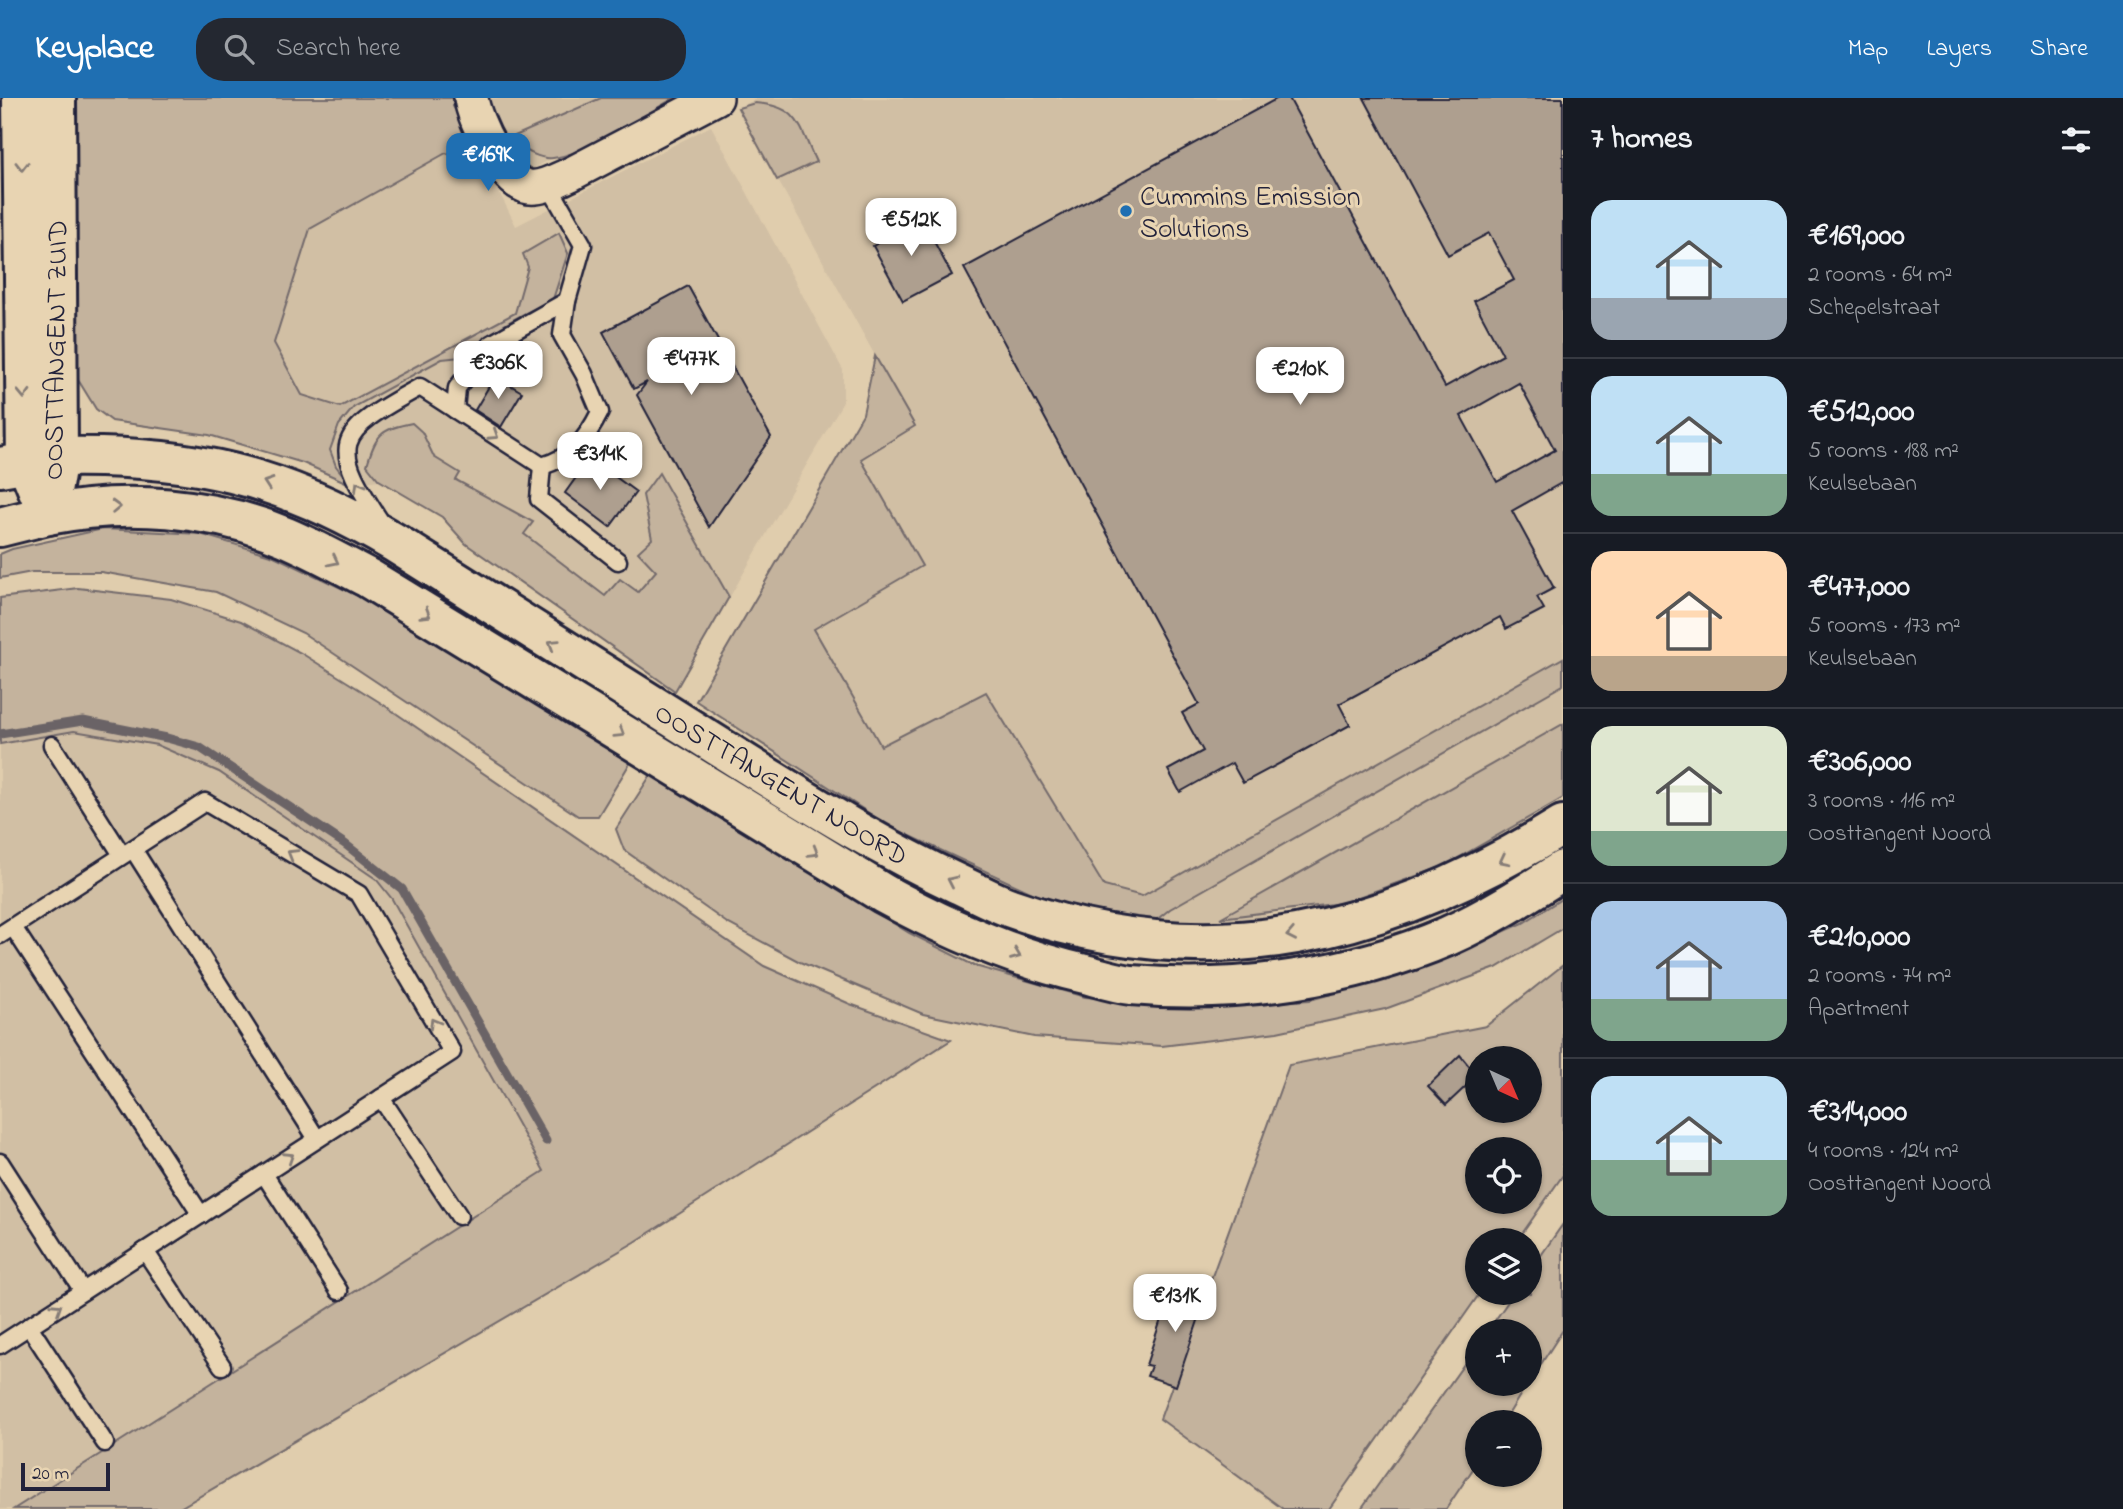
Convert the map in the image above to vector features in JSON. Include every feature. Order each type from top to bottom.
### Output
[{"type":"main road","name":"OOSTTANGENT ZUID","points":[[22,98],[28,462],[48,515]]},
{"type":"main road","name":"OOSTTANGENT ZUID","points":[[28,462],[56,98]]},
{"type":"main road","name":"OOSTTANGENT NOORD","points":[[28,462],[162,459],[235,472],[324,505],[395,543],[872,841],[1009,908],[1083,930],[1114,936],[1196,944],[1279,938],[1325,929],[1371,918],[1445,889],[1513,856],[1563,825]]},
{"type":"main road","name":"OOSTTANGENT NOORD","points":[[0,527],[74,510],[153,507],[237,520],[286,537],[368,578],[884,894],[932,920],[1035,963],[1130,985],[1229,985],[1339,972],[1397,955],[1449,935],[1507,905],[1563,870]]},
{"type":"street","points":[[471,98],[487,138],[508,175],[528,187],[559,179],[716,98]]},
{"type":"lane","points":[[395,543],[349,470],[346,458],[349,443],[357,427],[371,414],[420,387],[542,466],[559,461],[587,437],[600,412],[584,374],[562,335],[567,302],[583,245],[559,179]]},
{"type":"lane","points":[[455,410],[457,388],[491,344],[567,302]]},
{"type":"lane","points":[[542,466],[539,499],[618,561]]},
{"type":"lane","points":[[52,745],[127,852],[317,1139]]},
{"type":"lane","points":[[0,1345],[201,1215],[317,1139],[452,1052],[359,894],[205,802],[4,930],[201,1215]]},
{"type":"lane","points":[[381,1098],[459,1216]]},
{"type":"lane","points":[[0,1162],[83,1291]]},
{"type":"lane","points":[[264,1174],[339,1291]]},
{"type":"lane","points":[[145,1251],[222,1366]]},
{"type":"lane","points":[[29,1326],[105,1443]]},
{"type":"shaded area","points":[[72,98],[674,98],[585,147],[551,159],[497,188],[516,226],[711,126],[843,370],[843,402],[675,691],[466,544],[442,517],[379,480],[350,484],[303,463],[209,435],[112,421],[96,409]]},
{"type":"shaded area","points":[[72,98],[454,98],[453,106],[484,165],[470,173],[462,159],[446,153],[310,229],[274,343],[302,395],[340,407],[515,313],[528,267],[523,254],[559,233],[568,253],[553,299],[497,330],[487,338],[474,359],[442,359],[354,407],[339,425],[330,450],[336,466],[350,484],[303,463],[209,435],[112,421],[96,409],[72,370]]},
{"type":"shaded area","points":[[601,98],[674,98],[598,142],[566,155],[541,157],[508,139]]},
{"type":"shaded area","points":[[758,98],[1563,98],[1563,658],[1142,896],[1103,886],[986,692],[881,747],[814,628],[922,566],[861,459],[914,426],[738,108]]},
{"type":"shaded area","points":[[755,103],[781,108],[790,113],[801,128],[816,162],[777,180],[738,108]]},
{"type":"shaded area","points":[[875,356],[915,426],[861,459],[922,566],[814,629],[881,746],[986,692],[1104,886],[1142,896],[1563,658],[1563,685],[1170,909],[1155,921],[1058,905],[889,826],[696,701],[863,414]]},
{"type":"shaded area","points":[[412,423],[422,432],[434,457],[460,473],[456,480],[533,522],[524,534],[605,596],[620,579],[638,592],[656,571],[638,552],[652,539],[643,495],[659,473],[729,597],[675,691],[466,544],[442,517],[379,480],[367,465],[373,446],[387,431]]},
{"type":"shaded area","points":[[103,529],[200,534],[274,556],[379,606],[630,763],[598,816],[578,816],[303,633],[216,592],[101,572],[32,572],[0,578],[0,554]]},
{"type":"shaded area","points":[[78,588],[171,599],[241,621],[301,653],[381,703],[764,966],[850,1004],[951,1040],[635,1242],[178,1509],[14,1509],[544,1171],[392,899],[376,879],[219,772],[157,745],[74,731],[0,744],[0,598]]},
{"type":"shaded area","points":[[1563,685],[1563,743],[1253,922],[1155,921],[1170,909]]},
{"type":"shaded area","points":[[1563,724],[1563,798],[1444,866],[1342,903],[1220,918]]},
{"type":"shaded area","points":[[0,727],[196,737],[421,883],[635,1242],[178,1509],[0,1509]]},
{"type":"shaded area","points":[[652,773],[909,933],[975,966],[1085,997],[1221,1005],[1310,1000],[1420,969],[1523,923],[1563,898],[1563,928],[1496,968],[1385,1009],[1277,1032],[1162,1046],[1034,1037],[923,1014],[800,962],[727,923],[624,850],[616,829]]},
{"type":"shaded area","points":[[1563,965],[1563,1175],[1542,1205],[1542,1137],[1465,1137],[1465,1214],[1536,1214],[1526,1228],[1465,1228],[1465,1305],[1472,1305],[1329,1509],[1283,1509],[1160,1419],[1289,1065],[1486,1026]]},
{"type":"shaded area","points":[[1563,1224],[1563,1330],[1542,1362],[1542,1319],[1496,1319],[1506,1305],[1542,1305],[1542,1254]]},
{"type":"shaded area","points":[[1465,1363],[1465,1396],[1520,1396],[1511,1410],[1465,1410],[1465,1481],[1446,1509],[1361,1509]]},
{"type":"building","points":[[1278,98],[1289,98],[1445,387],[1503,355],[1474,301],[1514,280],[1489,233],[1448,255],[1364,98],[1563,98],[1563,482],[1512,511],[1554,588],[1537,597],[1544,609],[1506,629],[1500,617],[1339,704],[1350,725],[1243,783],[1232,763],[1180,792],[1168,770],[1203,751],[1182,713],[1199,704],[964,268]],"holes":[[[1519,383],[1555,450],[1497,482],[1461,416]]]},
{"type":"building","points":[[901,219],[906,228],[922,219],[952,275],[903,301],[873,246],[882,241],[876,232]]},
{"type":"building","points":[[688,286],[771,437],[709,527],[637,395],[647,382],[634,389],[603,332]]},
{"type":"building","points":[[495,376],[522,392],[501,427],[475,410]]},
{"type":"building","points":[[590,458],[636,492],[610,527],[565,493]]},
{"type":"building","points":[[1460,1055],[1465,1061],[1465,1087],[1446,1105],[1428,1086]]},
{"type":"building","points":[[1173,1283],[1207,1294],[1176,1386],[1147,1376],[1151,1366],[1146,1365]]},
{"type":"waterway","points":[[0,734],[83,721],[199,747],[345,844],[402,889],[546,1141]]},
{"type":"place","name":"Cummins Emission Solutions","points":[[1126,211]]}]
